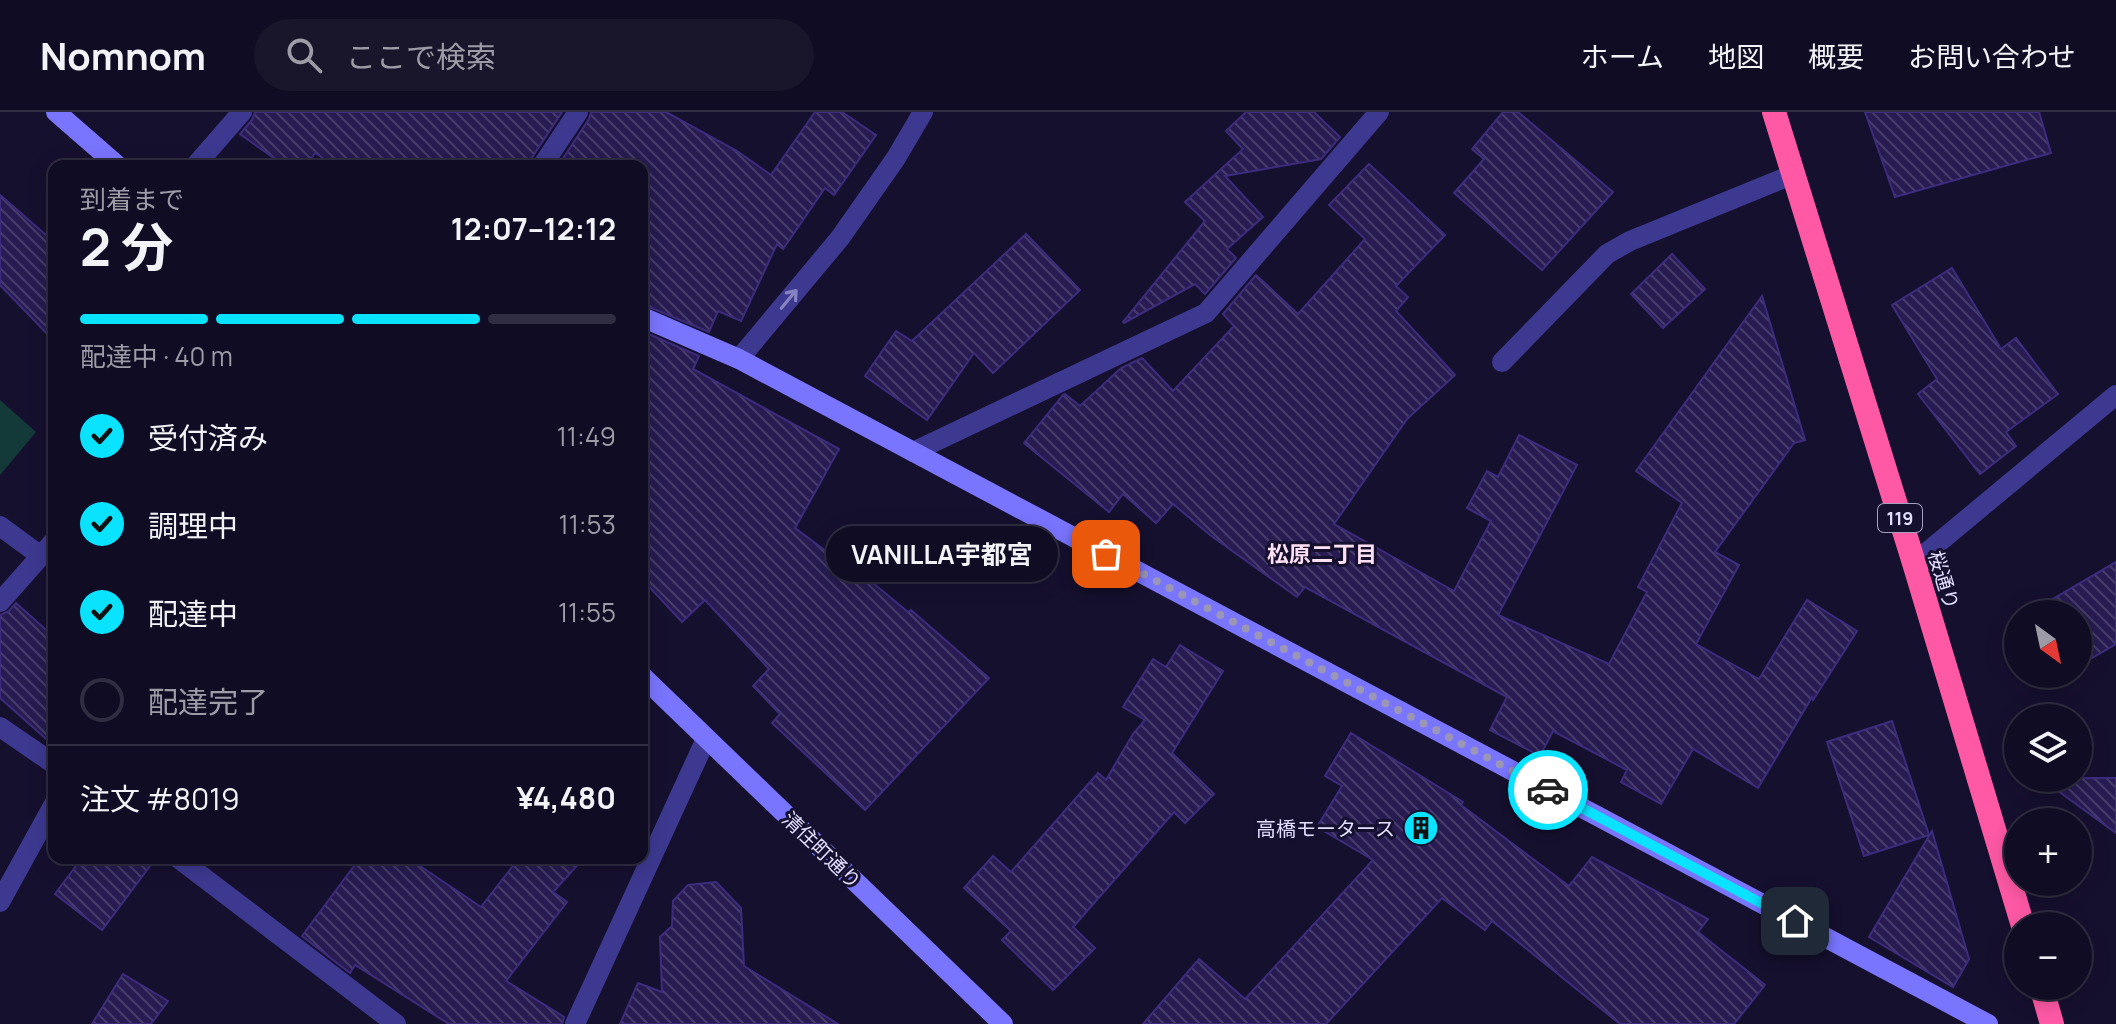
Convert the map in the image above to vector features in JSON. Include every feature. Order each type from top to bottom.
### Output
[{"type":"highway","name":"桜通り","points":[[1774,112],[2019,912]]},
{"type":"highway","points":[[2045,1000],[2052,1024]]},
{"type":"street","points":[[56,112],[111,160]]},
{"type":"street","points":[[200,160],[242,112]]},
{"type":"street","points":[[546,160],[578,112]]},
{"type":"street","points":[[739,359],[840,238],[896,158],[923,112]]},
{"type":"street","points":[[913,452],[1206,313],[1379,112]]},
{"type":"street","points":[[1502,362],[1607,254],[1630,241],[1794,174]]},
{"type":"street","points":[[648,320],[739,359],[1988,1024]]},
{"type":"street","points":[[1914,563],[2116,395]]},
{"type":"street","points":[[0,526],[48,548],[0,602]]},
{"type":"street","name":"清住町通り","points":[[648,682],[1003,1024]]},
{"type":"street","points":[[0,727],[48,760]]},
{"type":"street","points":[[575,1024],[706,739]]},
{"type":"street","points":[[0,902],[48,815]]},
{"type":"street","points":[[186,864],[396,1024]]},
{"type":"green space","points":[[0,400],[36,432],[0,475]]},
{"type":"building","points":[[255,112],[562,112],[531,160],[326,160],[315,153],[310,160],[277,160],[240,134]]},
{"type":"building","points":[[591,112],[666,112],[737,151],[771,175],[815,112],[842,112],[876,135],[834,195],[825,188],[783,249],[777,244],[741,321],[718,311],[709,332],[648,307],[648,160],[562,160]]},
{"type":"building","points":[[1246,112],[1314,112],[1340,137],[1321,159],[1225,176],[1263,217],[1227,249],[1236,258],[1205,294],[1195,284],[1124,323],[1205,221],[1185,202],[1243,149],[1226,131]]},
{"type":"building","points":[[1503,112],[1518,112],[1613,192],[1542,270],[1454,193],[1484,159],[1472,149]]},
{"type":"building","points":[[1865,112],[2039,112],[2051,153],[1895,197]]},
{"type":"building","points":[[1369,164],[1445,235],[1396,286],[1408,297],[1396,311],[1455,375],[1407,419],[1334,524],[1454,591],[1491,521],[1467,508],[1487,471],[1498,477],[1519,435],[1577,465],[1498,615],[1609,664],[1647,592],[1638,587],[1682,503],[1636,471],[1762,296],[1805,440],[1794,443],[1715,552],[1739,565],[1696,644],[1759,679],[1807,600],[1857,631],[1813,700],[1812,697],[1758,788],[1693,749],[1661,804],[1621,782],[1627,770],[1553,731],[1540,756],[1490,730],[1507,697],[1305,587],[1297,597],[1210,535],[1173,504],[1156,523],[1123,494],[1109,512],[1024,443],[1063,395],[1080,406],[1121,368],[1142,358],[1173,391],[1234,326],[1223,314],[1256,275],[1298,314],[1365,239],[1329,205]]},
{"type":"building","points":[[0,195],[48,237],[48,335],[0,285]]},
{"type":"building","points":[[1026,234],[1080,290],[993,373],[974,353],[927,420],[865,376],[896,331],[912,341]]},
{"type":"building","points":[[1672,254],[1705,289],[1663,328],[1631,294]]},
{"type":"building","points":[[1952,268],[2001,349],[2016,338],[2058,394],[2006,432],[2016,446],[1980,474],[1918,394],[1937,379],[1892,305]]},
{"type":"building","points":[[648,334],[699,356],[693,369],[839,449],[795,528],[846,566],[849,563],[908,612],[911,610],[989,678],[865,810],[772,723],[780,714],[753,686],[769,669],[705,600],[682,622],[648,585]]},
{"type":"building","points":[[2116,562],[2116,644],[2092,658],[2092,600],[2051,600]]},
{"type":"building","points":[[16,603],[48,632],[48,741],[0,698],[0,615]]},
{"type":"building","points":[[1180,645],[1223,671],[1172,753],[1214,794],[1185,823],[1174,812],[1073,927],[1095,948],[1053,990],[1002,940],[1011,931],[964,888],[993,856],[1011,872],[1098,773],[1106,780],[1133,734],[1145,720],[1123,707],[1153,659],[1166,667]]},
{"type":"building","points":[[1892,721],[1929,835],[1864,856],[1827,742]]},
{"type":"building","points":[[1351,733],[1463,802],[1461,805],[1569,886],[1592,857],[1708,919],[1698,932],[1765,985],[1734,1024],[1620,1024],[1492,921],[1485,930],[1442,898],[1326,1024],[1143,1024],[1199,959],[1245,999],[1373,860],[1317,827],[1342,786],[1325,776]]},
{"type":"building","points":[[2092,778],[2116,778],[2116,833],[2092,816],[2092,808],[2081,808],[2059,792],[2092,792]]},
{"type":"building","points":[[1932,831],[1969,959],[1953,987],[1869,937]]},
{"type":"building","points":[[78,864],[152,864],[102,930],[55,894]]},
{"type":"building","points":[[356,864],[417,864],[481,907],[514,864],[579,864],[553,892],[567,902],[506,981],[564,1017],[562,1024],[449,1024],[355,965],[350,973],[302,936]]},
{"type":"building","points":[[716,882],[741,908],[744,966],[838,1024],[620,1024],[638,983],[662,992],[660,937],[672,926],[673,901],[688,885]]},
{"type":"building","points":[[123,974],[168,1001],[151,1024],[92,1024]]},
{"type":"way so far","points":[[1106,554],[1548,790]]},
{"type":"place","name":"VANILLA宇都宮","points":[[1106,554]]},
{"type":"place","name":"高橋モータース","points":[[1421,828]]},
{"type":"district","name":"松原二丁目","points":[[1322,554]]},
{"type":"route","points":[[1548,790],[1795,921]]}]
